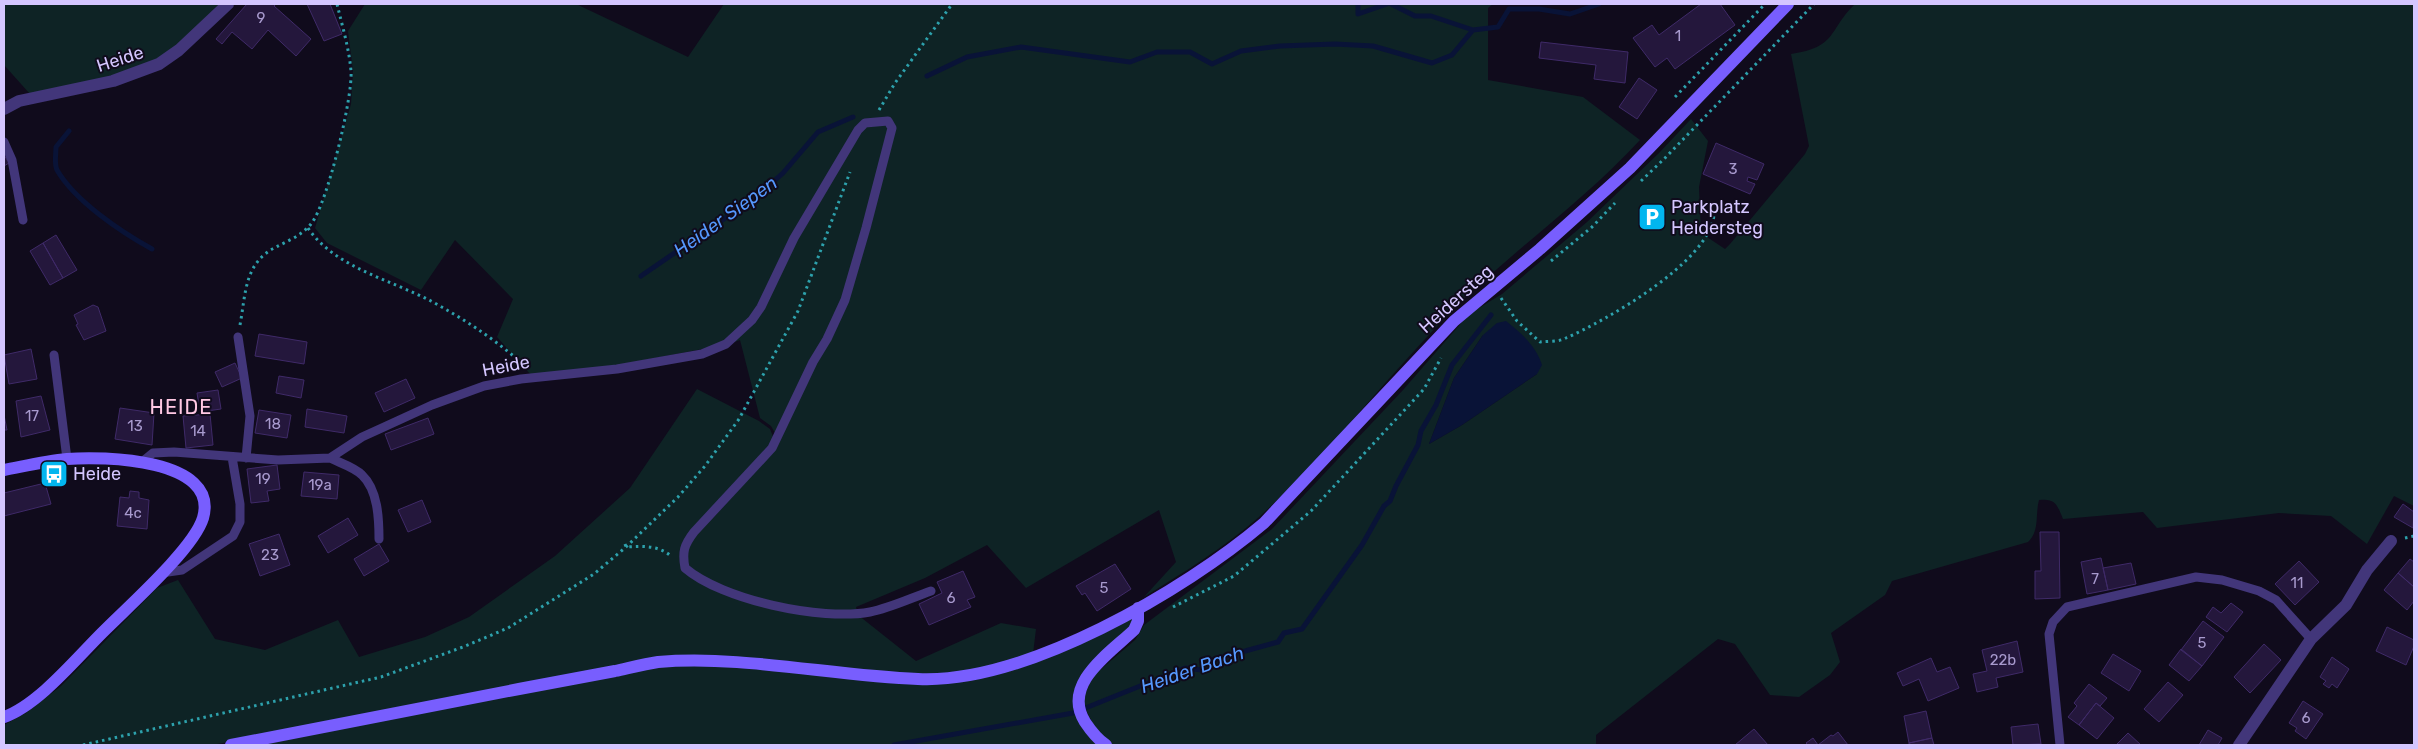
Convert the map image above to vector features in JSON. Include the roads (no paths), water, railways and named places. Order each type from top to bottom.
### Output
[{"type":"main road","name":"Heidersteg","points":[[231,745],[656,662],[767,665],[920,679],[955,677],[981,672],[1045,652],[1081,637],[1138,608],[1197,573],[1236,547],[1264,523],[1447,328],[1494,286],[1540,249],[1630,168],[1788,4]]},
{"type":"main road","points":[[4,470],[67,459],[96,458],[142,462],[164,467],[187,477],[199,490],[204,504],[203,519],[195,534],[161,573],[56,680],[22,708],[4,717]]},
{"type":"main road","points":[[1106,745],[1096,737],[1080,711],[1079,694],[1092,669],[1134,630],[1138,621],[1138,608]]},
{"type":"street","name":"Heide","points":[[4,109],[19,101],[113,81],[159,64],[179,50],[228,4]]},
{"type":"street","points":[[2238,745],[2311,639],[2346,605],[2367,570],[2391,541]]},
{"type":"lane","name":"Heide","points":[[330,458],[362,437],[432,405],[484,386],[521,379],[617,369],[702,354],[726,344],[752,320],[794,238],[858,130],[871,122],[888,120],[892,128],[845,300],[772,448],[685,544],[682,554],[685,568],[708,584],[801,612],[871,612],[931,591]]},
{"type":"lane","points":[[4,142],[12,160],[23,220]]},
{"type":"lane","points":[[238,337],[250,416],[246,458]]},
{"type":"lane","points":[[54,356],[67,459]]},
{"type":"lane","points":[[142,462],[153,453],[195,453],[278,460],[330,458],[362,475],[376,504],[379,539]]},
{"type":"lane","points":[[161,573],[182,570],[232,536],[240,522],[240,504],[232,457]]},
{"type":"lane","points":[[2060,745],[2049,634],[2053,622],[2067,607],[2188,579],[2222,580],[2259,590],[2276,600],[2311,639]]},
{"type":"water","points":[[1506,321],[1522,335],[1536,352],[1542,365],[1537,374],[1462,425],[1429,444],[1454,378],[1483,335],[1497,323]]},
{"type":"waterway","points":[[1358,4],[1358,14],[1387,4]]},
{"type":"waterway","points":[[1391,4],[1415,16],[1431,16],[1473,30]]},
{"type":"waterway","name":"Heider Siepen","points":[[927,76],[967,57],[1021,47],[1130,62],[1157,52],[1190,52],[1212,64],[1241,51],[1280,46],[1335,44],[1373,46],[1432,63],[1452,55],[1473,30],[1498,27],[1509,9],[1539,9],[1570,14],[1599,4]]},
{"type":"waterway","name":"Heider Siepen","points":[[641,276],[756,197],[783,173],[818,132],[853,117]]},
{"type":"waterway","name":"Heider Siepen","points":[[69,131],[56,147],[56,168],[65,182],[100,215],[152,249]]},
{"type":"waterway","name":"Heider Bach","points":[[894,745],[1073,713],[1185,668],[1202,670],[1205,662],[1278,642],[1284,633],[1302,629],[1362,545],[1384,506],[1390,501],[1418,445],[1421,431],[1436,405],[1452,365],[1491,315]]},
{"type":"place","name":"Parkplatz Heidersteg","points":[[1652,217]]},
{"type":"place","name":"Heide","points":[[54,474]]},
{"type":"district","name":"HEIDE","points":[[181,407]]}]
